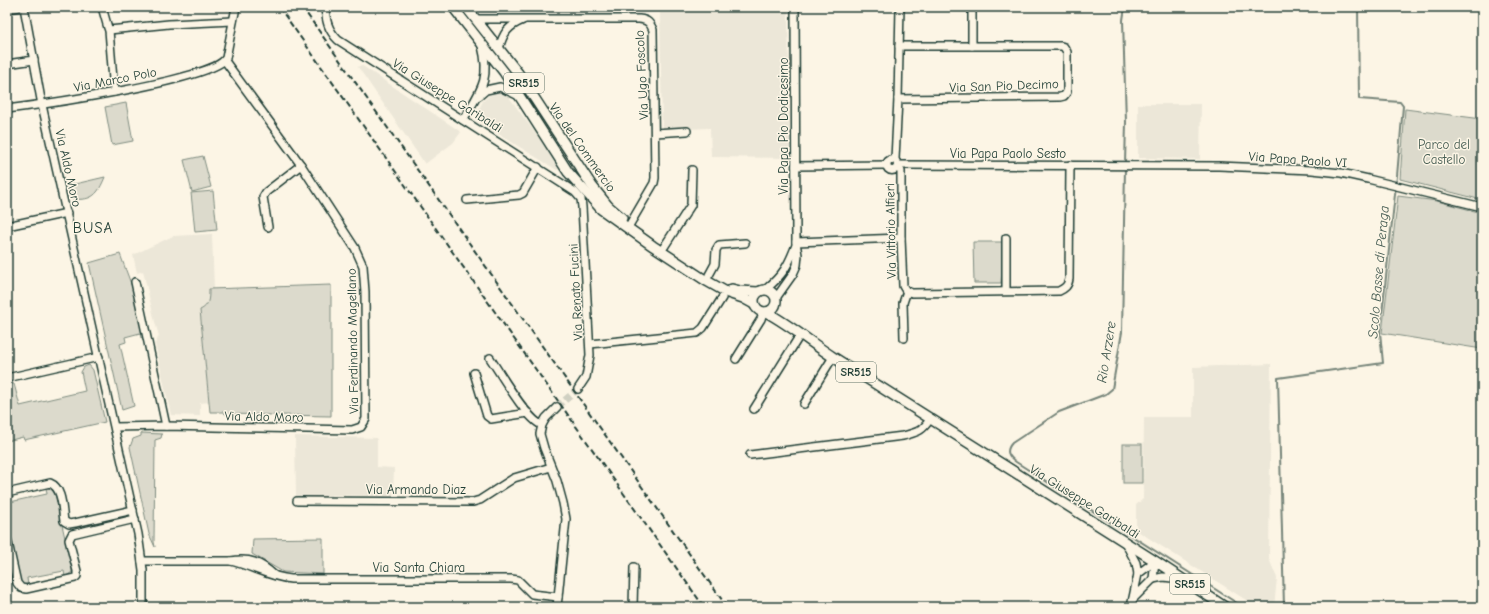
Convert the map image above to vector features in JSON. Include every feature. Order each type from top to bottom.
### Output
[{"type":"main road","name":"Via del Commercio","points":[[453,7],[504,72],[568,172],[604,207]]},
{"type":"main road","name":"Via del Commercio","points":[[466,7],[518,73],[592,186],[604,207]]},
{"type":"main road","name":"SR515","points":[[604,207],[724,285],[735,290],[762,290]]},
{"type":"main road","name":"Via Giuseppe Garibaldi","points":[[604,207],[653,246],[726,296],[743,298],[754,304],[758,309],[785,322],[800,335],[832,357],[1155,561],[1225,607]]},
{"type":"main road","name":"Via Giuseppe Garibaldi","points":[[762,290],[771,291],[785,322]]},
{"type":"main road","points":[[754,304],[755,295],[762,290]]},
{"type":"main road","points":[[765,312],[775,307],[776,300]]},
{"type":"street","points":[[7,9],[17,7]]},
{"type":"street","name":"Via Aldo Moro","points":[[24,7],[42,105],[135,519],[142,561],[144,607]]},
{"type":"street","points":[[102,7],[108,28],[110,30],[114,92]]},
{"type":"street","points":[[236,7],[224,61],[301,165],[266,192],[263,197],[268,227]]},
{"type":"street","name":"Via Giuseppe Garibaldi","points":[[325,7],[327,26],[338,40],[575,192]]},
{"type":"street","name":"Via Papa Pio Dodicesimo","points":[[776,300],[793,274],[797,265],[798,255],[796,244],[795,7]]},
{"type":"street","points":[[897,164],[900,7]]},
{"type":"street","points":[[972,7],[972,46]]},
{"type":"street","points":[[475,19],[515,18],[523,20]]},
{"type":"street","name":"Via Ugo Foscolo","points":[[523,20],[640,19],[649,22],[653,30],[655,178],[654,183],[630,224]]},
{"type":"street","points":[[499,49],[506,31],[512,24],[523,20]]},
{"type":"street","points":[[110,30],[169,24],[233,21]]},
{"type":"street","points":[[463,120],[478,96],[485,76],[485,56],[482,44]]},
{"type":"street","name":"Via San Pio Decimo","points":[[898,99],[1060,97],[1066,94],[1066,52],[1064,47],[1058,45],[899,46]]},
{"type":"street","points":[[7,64],[34,60]]},
{"type":"street","name":"Via Marco Polo","points":[[7,109],[42,105],[173,80],[194,74],[224,61]]},
{"type":"street","points":[[478,96],[488,89],[500,87],[519,96]]},
{"type":"street","points":[[655,133],[688,131]]},
{"type":"street","points":[[796,166],[886,165],[888,160],[892,159],[897,164]]},
{"type":"street","name":"Via Papa Paolo Sesto","points":[[897,164],[1133,166]]},
{"type":"street","name":"Via Vittorio Alfieri","points":[[897,164],[901,171],[903,286],[907,291],[912,293],[1059,291],[1064,289],[1068,285],[1070,279],[1070,166]]},
{"type":"street","name":"Via Ferdinando Magellano","points":[[301,165],[359,254],[364,271],[366,413],[365,422],[361,427]]},
{"type":"street","name":"Via Papa Paolo VI","points":[[1133,166],[1220,166],[1312,170],[1341,173],[1396,185],[1482,207]]},
{"type":"street","points":[[467,200],[519,195],[523,193],[538,167]]},
{"type":"street","points":[[664,247],[691,205],[692,170]]},
{"type":"street","name":"Via Renato Fucini","points":[[575,192],[581,199],[582,207],[590,344],[588,371],[578,389]]},
{"type":"street","points":[[7,226],[66,213]]},
{"type":"street","points":[[796,244],[901,238]]},
{"type":"street","points":[[1006,238],[1006,291]]},
{"type":"street","points":[[709,275],[716,264],[716,250],[719,245],[745,243]]},
{"type":"street","name":"Via Papa Pio Dodicesimo","points":[[762,290],[784,272],[788,266],[796,244]]},
{"type":"street","points":[[135,282],[166,426]]},
{"type":"street","points":[[904,338],[903,304],[907,291]]},
{"type":"street","points":[[590,344],[697,333],[703,328],[726,296]]},
{"type":"street","points":[[736,359],[765,312]]},
{"type":"street","points":[[754,409],[800,335]]},
{"type":"street","points":[[7,378],[99,357]]},
{"type":"street","points":[[804,404],[832,357]]},
{"type":"street","points":[[490,358],[528,413],[537,423],[542,425]]},
{"type":"street","points":[[474,373],[487,416],[491,419],[528,413]]},
{"type":"street","points":[[557,407],[551,412],[542,425],[541,439],[563,503],[566,519],[558,607]]},
{"type":"street","points":[[750,455],[903,436],[918,432],[925,427],[930,419]]},
{"type":"street","name":"Via Aldo Moro","points":[[115,427],[166,426],[352,430],[361,427]]},
{"type":"street","name":"Via Armando Diaz","points":[[297,501],[473,502],[480,500],[514,478],[551,466]]},
{"type":"street","points":[[7,493],[50,483],[54,485],[59,492],[64,521],[69,524],[75,524],[133,510]]},
{"type":"street","points":[[7,538],[17,583],[21,588],[26,589],[75,578],[77,576],[69,540],[72,534],[135,519]]},
{"type":"street","points":[[1126,544],[1136,563],[1138,574],[1130,607]]},
{"type":"street","name":"Via Santa Chiara","points":[[142,561],[231,561],[243,559],[250,560],[266,568],[274,575],[291,579],[511,579],[518,580],[532,594],[558,597]]},
{"type":"street","points":[[1138,574],[1155,561]]},
{"type":"street","points":[[1153,580],[1155,561]]},
{"type":"street","points":[[633,607],[634,567]]},
{"type":"street","points":[[1133,599],[1153,580],[1163,577],[1183,579]]},
{"type":"shaded area","points":[[480,7],[788,7],[790,158],[711,157],[710,128],[662,130],[660,11],[493,12],[484,10]]},
{"type":"shaded area","points":[[361,65],[461,132],[453,143],[425,164],[358,67]]},
{"type":"shaded area","points":[[493,92],[506,93],[560,167],[557,170],[484,125],[480,117],[479,109],[483,101]]},
{"type":"shaded area","points":[[1138,104],[1201,104],[1200,159],[1138,158]]},
{"type":"shaded area","points":[[212,234],[214,289],[209,289],[208,304],[200,310],[209,402],[200,403],[200,416],[171,415],[155,344],[159,336],[143,271],[137,273],[133,255],[173,236]]},
{"type":"shaded area","points":[[1271,364],[1269,559],[1277,578],[1274,607],[1257,607],[1136,530],[1136,505],[1143,499],[1144,417],[1193,417],[1193,367]]},
{"type":"shaded area","points":[[295,436],[377,438],[377,467],[394,468],[393,496],[332,495],[332,497],[296,497]]},
{"type":"green space","points":[[126,103],[133,141],[112,145],[105,107]]},
{"type":"green space","name":"Parco del Castello","points":[[1405,109],[1482,119],[1482,200],[1400,179]]},
{"type":"green space","points":[[203,156],[211,187],[192,192],[184,160]]},
{"type":"green space","points":[[105,177],[97,192],[85,199],[73,199],[66,183],[75,184]]},
{"type":"green space","points":[[213,191],[217,230],[195,232],[191,193]]},
{"type":"green space","points":[[1398,196],[1437,201],[1482,213],[1482,349],[1382,333]]},
{"type":"green space","points":[[973,242],[1004,242],[1001,283],[974,283]]},
{"type":"green space","points":[[120,254],[134,292],[144,336],[141,338],[140,333],[125,337],[126,342],[120,344],[134,406],[122,410],[89,263]]},
{"type":"green space","points":[[331,285],[331,416],[225,414],[224,412],[210,412],[200,310],[208,302],[209,289]]},
{"type":"green space","points":[[89,365],[93,370],[105,422],[24,440],[23,437],[7,441],[7,383],[14,384],[20,406],[85,391],[81,372],[84,367]]},
{"type":"green space","points":[[141,433],[162,434],[161,438],[155,440],[155,547],[149,534],[130,447],[133,439],[141,436]]},
{"type":"green space","points":[[1123,444],[1142,444],[1142,483],[1123,483]]},
{"type":"green space","points":[[46,488],[53,489],[55,494],[72,572],[65,577],[64,571],[27,578],[28,585],[25,585],[20,581],[7,522],[7,496],[10,502],[47,494]]},
{"type":"green space","points":[[323,538],[323,574],[283,572],[252,554],[253,539]]},
{"type":"waterway","name":"Rio Arzere","points":[[1125,7],[1123,20],[1126,122],[1125,164]]},
{"type":"waterway","name":"Scolo Basse di Peraga","points":[[1284,607],[1278,378],[1383,363],[1380,332],[1403,106],[1400,102],[1359,99],[1358,7]]},
{"type":"waterway","name":"Rio Arzere","points":[[1125,168],[1122,332],[1112,389],[1106,394],[1059,412],[1012,443],[1008,453],[1016,462],[1243,607]]},
{"type":"tunnel","points":[[557,407],[578,389]]},
{"type":"railway","points":[[279,7],[704,607]]},
{"type":"railway","points":[[302,7],[727,607]]},
{"type":"district","name":"BUSA","points":[[93,228]]}]
